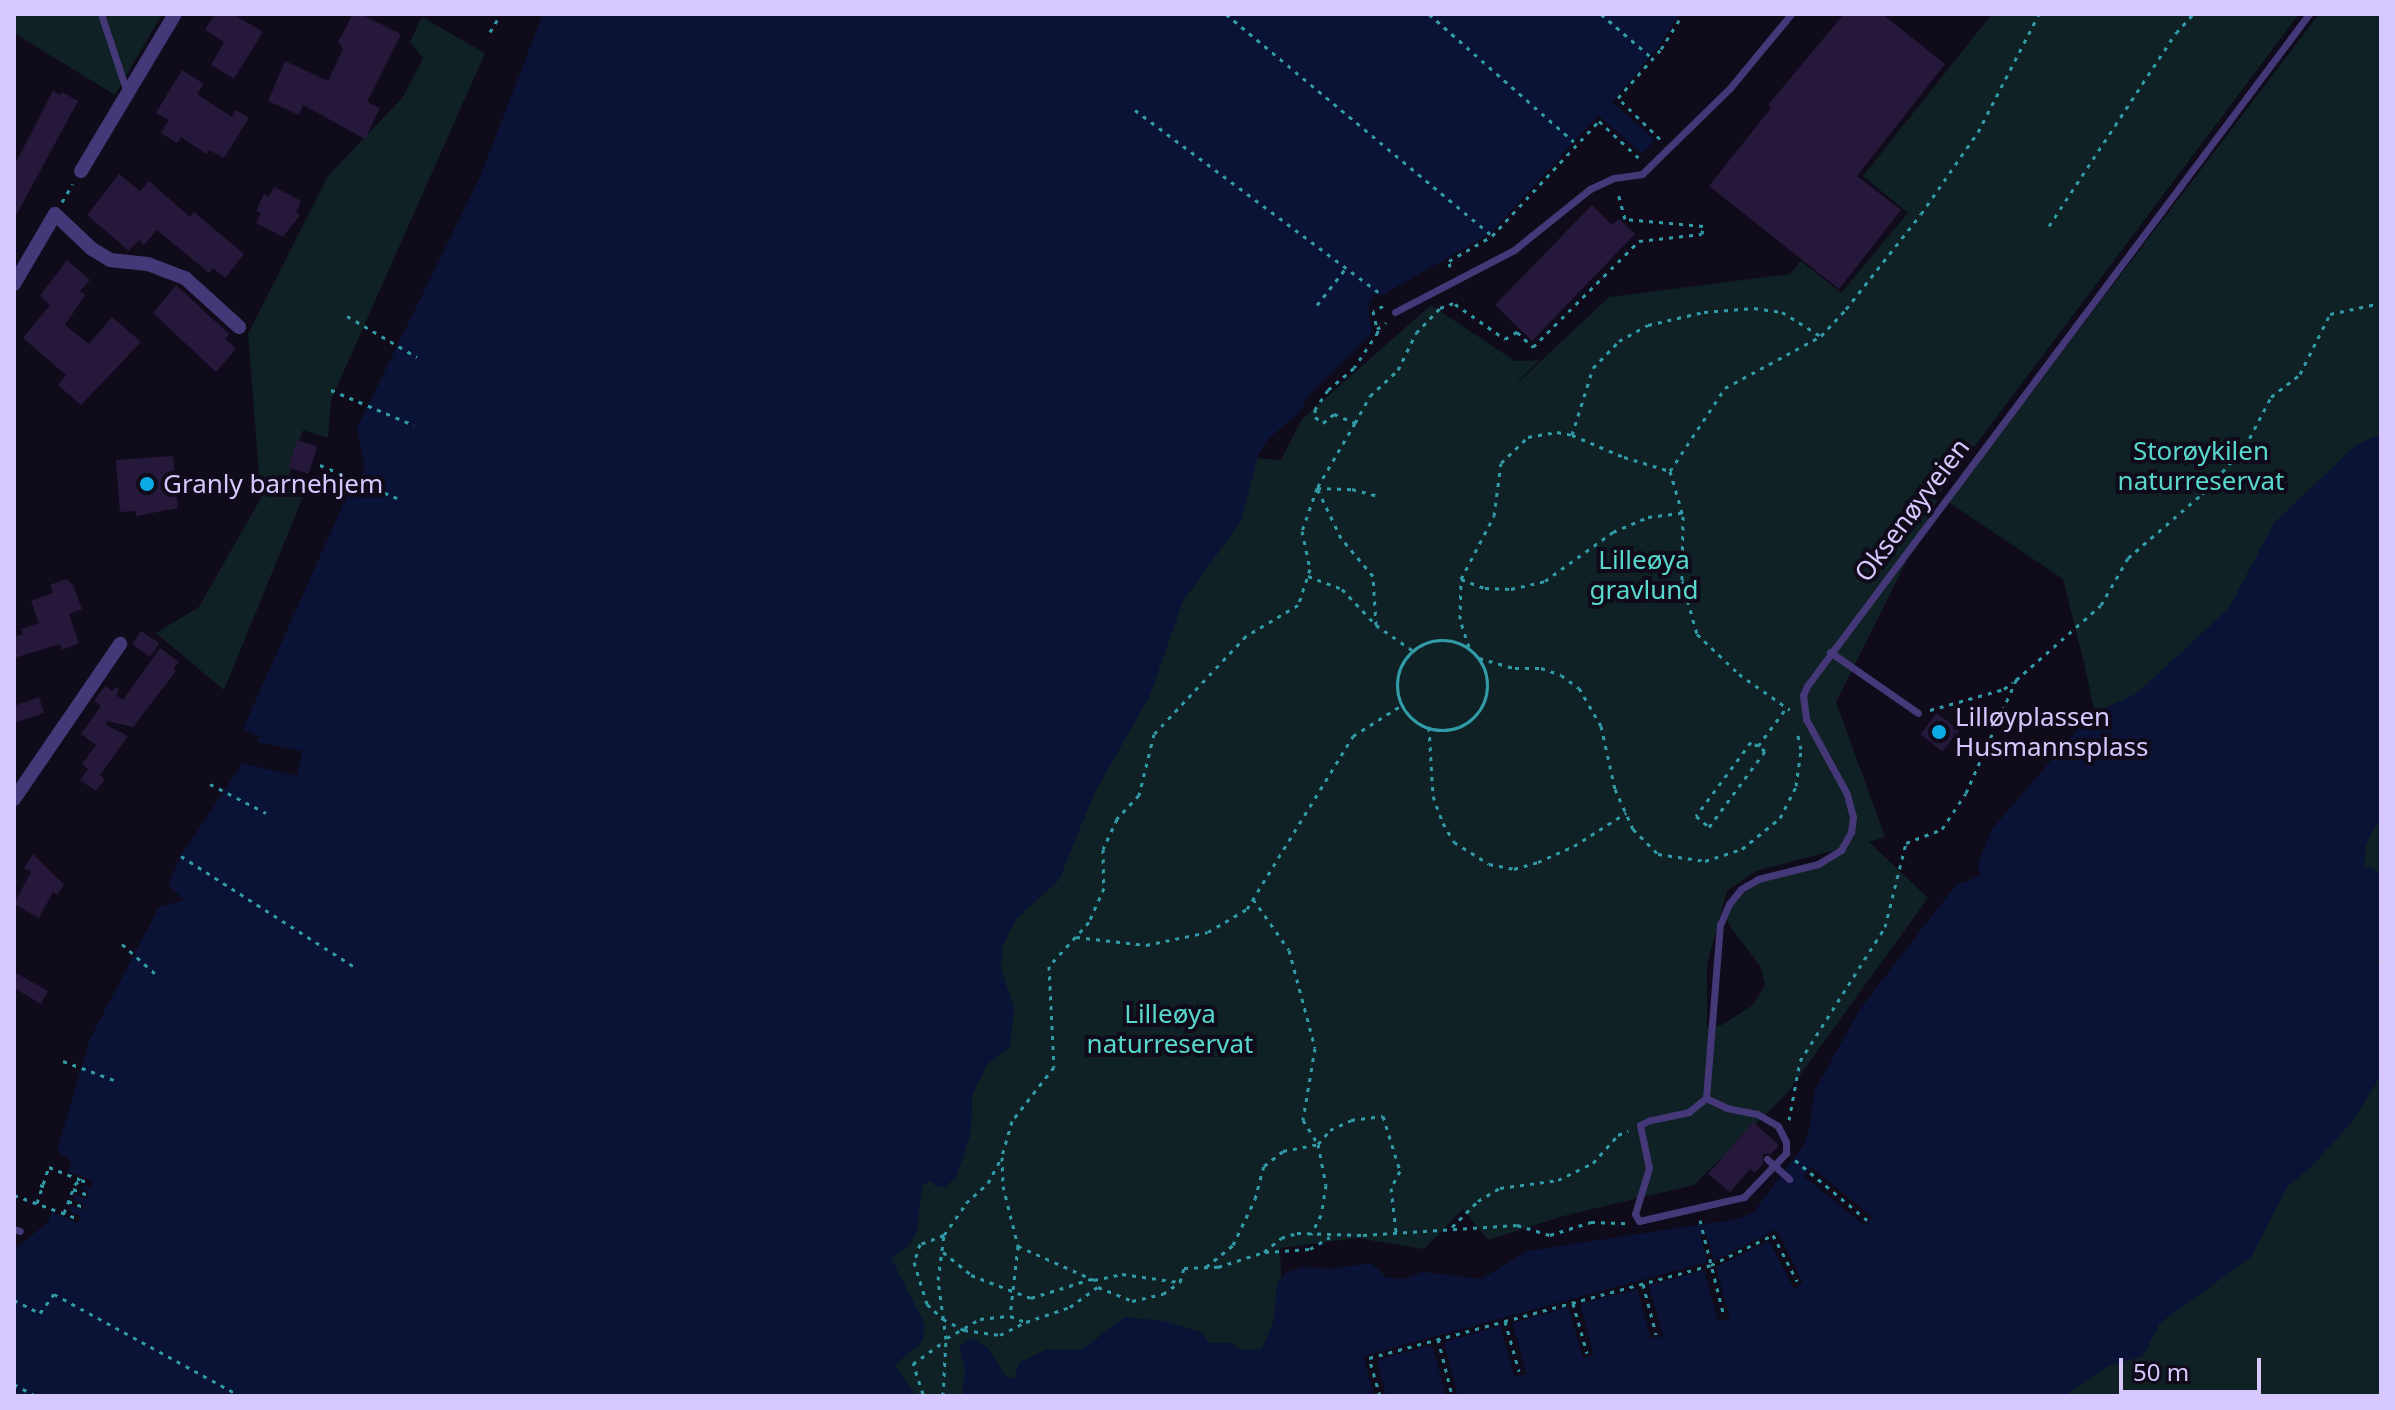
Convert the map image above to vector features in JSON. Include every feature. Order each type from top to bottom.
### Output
[{"type":"street","points":[[81,171],[175,14]]},
{"type":"street","points":[[14,284],[55,214],[92,249],[110,260],[148,264],[185,278],[239,327]]},
{"type":"street","points":[[14,799],[120,644]]},
{"type":"lane","points":[[101,14],[127,92]]},
{"type":"lane","points":[[1395,312],[1514,250],[1590,189],[1614,178],[1642,174],[1730,88],[1791,14]]},
{"type":"lane","name":"Oksenøyveien","points":[[1706,1098],[1720,925],[1729,904],[1741,889],[1758,879],[1818,864],[1841,850],[1851,832],[1853,817],[1847,794],[1806,719],[1803,695],[1830,652],[2309,14]]},
{"type":"lane","points":[[1830,652],[1918,713]]},
{"type":"lane","points":[[1706,1098],[1727,1108],[1757,1114],[1778,1126],[1786,1142],[1786,1153],[1776,1167],[1744,1197],[1639,1221],[1635,1214],[1649,1168],[1640,1125],[1689,1112],[1706,1098]]},
{"type":"lane","points":[[1767,1159],[1789,1179]]},
{"type":"path","points":[[490,32],[501,14]]},
{"type":"path","points":[[1226,14],[1490,234]]},
{"type":"path","points":[[1429,14],[1574,142]]},
{"type":"path","points":[[1601,14],[1651,57]]},
{"type":"path","points":[[1653,148],[1661,140],[1618,98],[1661,49],[1683,14]]},
{"type":"path","points":[[1793,713],[1739,674],[1697,634],[1682,581],[1682,513],[1670,471],[1725,388],[1821,336],[1921,214],[1978,132],[2039,14]]},
{"type":"path","points":[[2049,226],[2176,33],[2193,14]]},
{"type":"path","points":[[1135,110],[1382,295]]},
{"type":"path","points":[[1453,280],[1449,261],[1492,236],[1599,121],[1641,160],[1647,154]]},
{"type":"path","points":[[55,214],[81,171]]},
{"type":"path","points":[[1438,287],[1454,303],[1505,339],[1518,331],[1533,347],[1639,241],[1702,234],[1703,226],[1625,219],[1614,178]]},
{"type":"path","points":[[1317,305],[1346,268]]},
{"type":"path","points":[[1026,1322],[1010,1316],[980,1319],[945,1340],[913,1364],[921,1395],[943,1396],[945,1340],[938,1280],[944,1235],[966,1203],[988,1183],[1002,1157],[1012,1121],[1054,1067],[1049,966],[1089,922],[1104,888],[1103,849],[1117,819],[1139,795],[1154,734],[1246,636],[1298,605],[1310,569],[1302,531],[1317,488],[1370,396],[1398,370],[1416,333],[1440,308],[1454,303]]},
{"type":"path","points":[[1918,713],[2004,689],[2101,605],[2128,558],[2202,494],[2245,447],[2271,397],[2300,374],[2330,314],[2381,303]]},
{"type":"path","points":[[1377,329],[1373,311],[1388,304],[1395,312]]},
{"type":"path","points":[[1572,435],[1593,368],[1619,341],[1648,325],[1704,312],[1754,308],[1782,312],[1821,336]]},
{"type":"path","points":[[347,316],[417,357]]},
{"type":"path","points":[[1355,423],[1334,414],[1323,423],[1315,417],[1315,409],[1328,390],[1354,368],[1377,329],[1388,322]]},
{"type":"path","points":[[331,390],[414,425]]},
{"type":"path","points":[[1469,647],[1440,639],[1412,650],[1398,676],[1402,705],[1411,717],[1429,727],[1452,729],[1478,714],[1488,686],[1479,658],[1469,647],[1460,619],[1461,579],[1494,516],[1501,463],[1528,437],[1557,432],[1572,435],[1624,457],[1670,471]]},
{"type":"path","points":[[320,465],[397,498]]},
{"type":"path","points":[[1317,488],[1352,489],[1381,497]]},
{"type":"path","points":[[1317,488],[1341,538],[1373,576],[1376,625]]},
{"type":"path","points":[[1461,579],[1485,588],[1511,589],[1545,581],[1613,532],[1648,517],[1682,513]]},
{"type":"path","points":[[1308,576],[1342,589],[1376,625],[1412,650]]},
{"type":"path","points":[[1479,658],[1515,668],[1541,668],[1561,675],[1579,688],[1601,726],[1615,789],[1633,829],[1658,854],[1705,861],[1742,849],[1780,818],[1796,786],[1801,749],[1796,725]]},
{"type":"path","points":[[1786,1142],[1800,1061],[1885,927],[1906,843],[1942,829],[1966,793],[2016,680]]},
{"type":"path","points":[[1076,937],[1146,945],[1208,932],[1247,909],[1353,736],[1402,705]]},
{"type":"path","points":[[1758,746],[1787,707]]},
{"type":"path","points":[[1429,727],[1433,796],[1443,823],[1454,842],[1489,864],[1514,869],[1538,862],[1574,846],[1626,813]]},
{"type":"path","points":[[1751,742],[1758,746],[1765,751],[1709,827],[1696,816],[1751,742]]},
{"type":"path","points":[[210,784],[266,813]]},
{"type":"path","points":[[181,856],[356,968]]},
{"type":"path","points":[[1253,899],[1289,950],[1315,1048],[1303,1120],[1318,1144],[1326,1185],[1321,1215],[1311,1235]]},
{"type":"path","points":[[122,944],[159,977]]},
{"type":"path","points":[[63,1061],[114,1080]]},
{"type":"path","points":[[1206,1267],[1233,1245],[1255,1199],[1264,1166],[1283,1151],[1318,1144],[1330,1130],[1351,1120],[1383,1116],[1400,1171],[1391,1188],[1396,1232]]},
{"type":"path","points":[[1452,1227],[1478,1201],[1500,1188],[1558,1180],[1593,1163],[1618,1135],[1640,1125]]},
{"type":"path","points":[[1002,1157],[1003,1186],[1018,1246],[1010,1316]]},
{"type":"path","points":[[1793,1158],[1867,1220]]},
{"type":"path","points":[[37,1203],[40,1185],[49,1167],[90,1183]]},
{"type":"path","points":[[64,1213],[73,1189],[81,1180]]},
{"type":"path","points":[[40,1185],[50,1188]]},
{"type":"path","points":[[73,1189],[88,1195]]},
{"type":"path","points":[[14,1195],[79,1219]]},
{"type":"path","points":[[68,1201],[84,1207]]},
{"type":"path","points":[[1699,1218],[1724,1316]]},
{"type":"path","points":[[1264,1252],[1281,1238],[1297,1233],[1333,1235],[1517,1225],[1550,1235],[1591,1222],[1639,1221]]},
{"type":"path","points":[[944,1235],[920,1244],[914,1262],[927,1304],[943,1319],[964,1330],[1000,1335],[1026,1322],[1070,1307],[1098,1287],[1132,1301],[1163,1294],[1180,1282],[1184,1268],[1218,1267],[1264,1252],[1310,1249],[1333,1235]]},
{"type":"path","points":[[1380,1396],[1369,1358],[1711,1265],[1773,1235],[1797,1281]]},
{"type":"path","points":[[1018,1246],[1091,1278]]},
{"type":"path","points":[[943,1252],[971,1275],[1031,1298],[1091,1278],[1122,1274],[1180,1282]]},
{"type":"path","points":[[1643,1284],[1656,1334]]},
{"type":"path","points":[[14,1300],[40,1313],[54,1294],[240,1396]]},
{"type":"path","points":[[1573,1303],[1587,1353]]},
{"type":"path","points":[[1505,1321],[1519,1371]]},
{"type":"path","points":[[1438,1339],[1451,1391]]},
{"type":"path","points":[[14,1384],[36,1396]]},
{"type":"green space","points":[[14,14],[162,14],[115,95],[14,33]]},
{"type":"green space","points":[[1992,14],[2299,14],[1942,490],[1836,702],[1885,837],[1869,842],[1928,898],[1787,1093],[1694,1185],[1567,1215],[1488,1240],[1463,1209],[1424,1249],[1357,1238],[1280,1248],[1283,1323],[1232,1396],[662,1396],[1256,458],[1281,460],[1302,419],[1431,305],[1515,361],[1539,360],[1510,390],[1609,297],[1790,274],[1801,261],[1841,293],[1908,213],[1863,176]],"holes":[[[1843,848],[1818,864],[1758,879],[1729,904],[1725,913],[1729,925],[1761,967],[1765,985],[1753,1005],[1722,1025],[1707,1027],[1707,964],[1727,891],[1756,871]]]},
{"type":"green space","name":"Storøykilen naturreservat","points":[[2319,14],[2381,14],[2381,1396],[1852,1396],[2144,953],[2087,676],[2063,579],[1948,502]]},
{"type":"green space","points":[[422,17],[485,53],[331,400],[328,438],[303,430],[289,476],[307,487],[224,690],[156,633],[199,607],[261,498],[248,334],[328,176],[403,97],[423,58],[410,42]]},
{"type":"water","points":[[543,14],[1678,16],[1660,45],[1612,102],[1655,140],[1642,154],[1598,115],[1490,234],[1382,295],[1374,294],[1368,306],[1372,333],[1309,395],[1299,413],[1268,439],[1259,453],[1241,521],[1183,601],[1150,695],[1094,794],[1059,880],[1016,919],[1003,945],[1001,969],[1014,1008],[1010,1046],[987,1065],[972,1095],[971,1133],[956,1178],[945,1187],[936,1187],[931,1181],[922,1185],[917,1232],[909,1245],[891,1258],[925,1325],[923,1341],[895,1365],[916,1396],[14,1396],[14,1250],[48,1222],[72,1161],[57,1151],[90,1039],[159,907],[184,900],[168,884],[181,856],[260,737],[243,729],[346,498],[365,469],[357,428],[480,177]]},
{"type":"water","points":[[2381,433],[2381,817],[2366,844],[2364,866],[2381,872],[2381,957],[2376,960],[2381,965],[2381,1070],[2376,1084],[2350,1124],[2310,1168],[2288,1186],[2251,1257],[2160,1323],[2143,1356],[2106,1367],[2065,1396],[962,1396],[965,1369],[959,1347],[971,1338],[988,1348],[1006,1377],[1014,1379],[1019,1363],[1045,1350],[1082,1349],[1125,1317],[1164,1321],[1203,1333],[1209,1343],[1232,1343],[1240,1350],[1262,1349],[1274,1320],[1277,1283],[1286,1273],[1303,1267],[1330,1269],[1371,1263],[1387,1278],[1406,1279],[1422,1272],[1481,1279],[1527,1251],[1737,1219],[1753,1213],[1802,1148],[1809,1131],[1815,1090],[1860,1009],[1956,885],[1980,876],[1978,863],[1992,829],[2091,714],[2136,694],[2229,608],[2274,523],[2355,446]]},
{"type":"pier","points":[[252,741],[302,751],[297,776],[238,762]]},
{"type":"pier","points":[[1811,1167],[1872,1217],[1865,1226],[1803,1176]]},
{"type":"pier","points":[[64,1170],[94,1181],[91,1187],[79,1187],[89,1192],[87,1199],[75,1195],[74,1200],[85,1204],[83,1210],[71,1206],[70,1211],[81,1216],[78,1223],[48,1210]]},
{"type":"pier","points":[[1777,1229],[1803,1283],[1794,1289],[1769,1241],[1716,1267],[1730,1318],[1718,1321],[1704,1270],[1649,1285],[1663,1336],[1651,1339],[1637,1289],[1580,1304],[1594,1355],[1583,1358],[1568,1307],[1512,1323],[1527,1374],[1515,1377],[1500,1326],[1444,1342],[1457,1393],[1446,1396],[1432,1345],[1377,1360],[1386,1396],[1374,1396],[1363,1356],[1707,1262],[1700,1234],[1706,1233],[1714,1261]]},
{"type":"building","points":[[215,14],[233,14],[263,32],[234,79],[211,65],[224,42],[205,30]]},
{"type":"building","points":[[353,14],[361,14],[401,34],[367,102],[380,108],[365,139],[303,105],[299,115],[268,101],[285,61],[328,81],[343,49],[338,42]]},
{"type":"building","points":[[1844,14],[1882,14],[1945,64],[1857,176],[1901,210],[1839,289],[1709,186],[1771,108],[1768,105]]},
{"type":"building","points":[[182,70],[204,84],[197,94],[232,117],[236,110],[249,118],[224,158],[209,150],[206,154],[181,137],[177,143],[161,133],[169,120],[156,113]]},
{"type":"building","points":[[53,91],[60,95],[62,92],[78,101],[14,219],[14,166]]},
{"type":"building","points":[[119,174],[140,191],[149,181],[190,217],[194,212],[244,254],[225,278],[213,268],[209,273],[157,230],[144,245],[139,240],[129,251],[87,215]]},
{"type":"building","points":[[274,187],[301,201],[296,212],[300,215],[283,237],[256,223],[261,213],[256,211],[264,194],[269,197]]},
{"type":"building","points":[[1592,205],[1612,225],[1619,219],[1635,234],[1532,341],[1495,305]]},
{"type":"building","points":[[67,260],[90,280],[80,291],[85,295],[65,325],[89,344],[112,317],[141,342],[81,405],[58,385],[66,375],[23,338],[50,305],[40,296]]},
{"type":"building","points":[[176,285],[229,334],[225,339],[236,349],[216,372],[153,313]]},
{"type":"building","points":[[297,440],[317,446],[309,474],[289,468]]},
{"type":"building","name":"Granly barnehjem","points":[[173,456],[178,508],[136,516],[136,511],[120,512],[116,460]]},
{"type":"building","points":[[66,579],[73,585],[82,609],[69,614],[79,643],[62,650],[60,644],[14,658],[14,637],[23,634],[21,629],[39,623],[31,601],[53,593],[50,585]]},
{"type":"building","points":[[141,631],[159,643],[150,657],[132,644]]},
{"type":"building","points":[[160,648],[179,662],[173,669],[176,671],[133,727],[107,721],[106,725],[128,736],[100,775],[105,779],[96,791],[80,780],[88,769],[82,764],[96,745],[81,734],[101,706],[94,701],[105,686],[112,691],[115,687],[119,689],[116,695],[123,700]]},
{"type":"building","points":[[39,697],[44,713],[14,723],[14,706]]},
{"type":"building","name":"Lilløyplassen Husmannsplass","points":[[1937,713],[1959,730],[1942,752],[1920,734]]},
{"type":"building","points":[[33,854],[64,885],[57,895],[53,892],[39,918],[14,904],[31,872],[24,868]]},
{"type":"building","points":[[14,972],[48,991],[41,1004],[14,988]]},
{"type":"building","points":[[1753,1122],[1779,1145],[1771,1154],[1763,1154],[1763,1164],[1755,1173],[1750,1169],[1730,1192],[1708,1174]]},
{"type":"place","name":"Granly barnehjem","points":[[147,484]]},
{"type":"place","name":"Lilløyplassen Husmannsplass","points":[[1939,732]]},
{"type":"park label","name":"Lilleøya gravlund","points":[[1644,575]]},
{"type":"park label","name":"Lilleøya naturreservat","points":[[1170,1029]]}]
